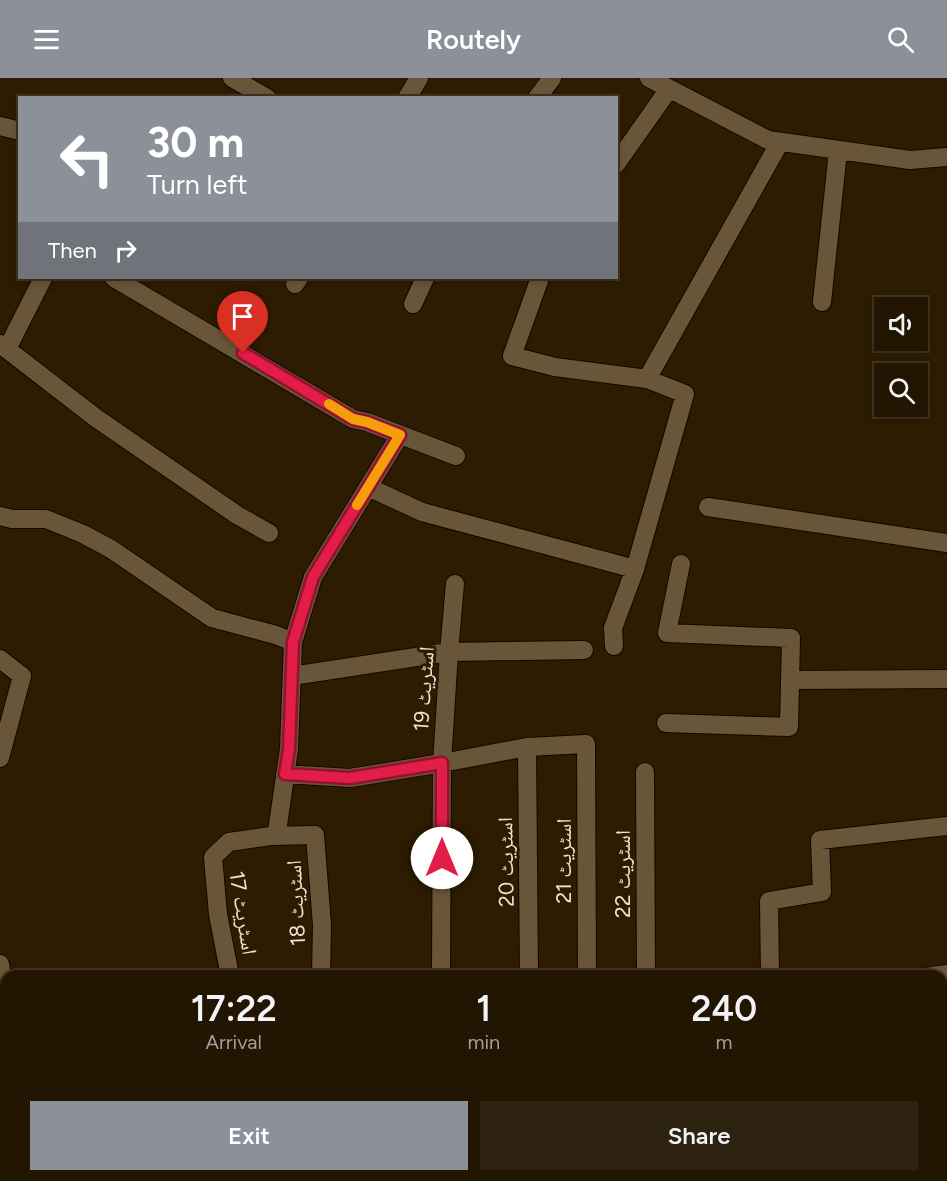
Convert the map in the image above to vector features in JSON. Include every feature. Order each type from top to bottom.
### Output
[{"type":"street","points":[[231,78],[263,96]]},
{"type":"street","points":[[408,96],[419,78]]},
{"type":"street","points":[[538,96],[552,78]]},
{"type":"street","points":[[649,78],[768,140],[910,160],[947,157]]},
{"type":"street","points":[[618,161],[669,88]]},
{"type":"street","points":[[0,126],[18,130]]},
{"type":"street","points":[[647,379],[780,142]]},
{"type":"street","points":[[822,302],[838,150]]},
{"type":"street","points":[[42,279],[4,346],[96,418],[237,514],[269,533]]},
{"type":"street","points":[[116,279],[353,419],[367,422],[456,456]]},
{"type":"street","points":[[413,304],[425,279]]},
{"type":"street","points":[[540,279],[512,356],[555,367],[647,379],[685,394],[635,569],[613,628],[614,646]]},
{"type":"street","points":[[271,836],[277,832],[289,749],[293,642],[313,577],[400,435]]},
{"type":"street","points":[[368,487],[422,512],[635,569]]},
{"type":"street","points":[[708,507],[947,543]]},
{"type":"street","points":[[0,516],[12,519],[46,519],[83,534],[111,549],[212,618],[276,634],[293,642]]},
{"type":"street","points":[[666,723],[789,727],[792,638],[667,633],[681,564]]},
{"type":"street","name":"اسٹریٹ 19","points":[[441,970],[442,763],[455,584]]},
{"type":"street","points":[[292,676],[449,652],[584,650]]},
{"type":"street","points":[[0,659],[22,676],[0,758]]},
{"type":"street","points":[[790,680],[947,679]]},
{"type":"street","name":"اسٹریٹ 21","points":[[527,747],[586,744],[587,970]]},
{"type":"street","points":[[285,774],[350,778],[527,747]]},
{"type":"street","name":"اسٹریٹ 20","points":[[527,747],[529,970]]},
{"type":"street","name":"اسٹریٹ 22","points":[[645,772],[646,970]]},
{"type":"street","points":[[770,970],[769,901],[822,891],[820,840],[947,826]]},
{"type":"street","name":"اسٹریٹ 18","points":[[271,836],[315,835],[322,925],[321,970]]},
{"type":"street","name":"اسٹریٹ 17","points":[[229,970],[218,914],[213,857],[228,842],[271,836]]},
{"type":"slow traffic","points":[[329,404],[353,419],[400,435],[357,505]]},
{"type":"route","points":[[243,353],[353,419],[400,435],[313,577],[293,642],[289,749],[285,774],[350,778],[442,763],[442,858]]}]
